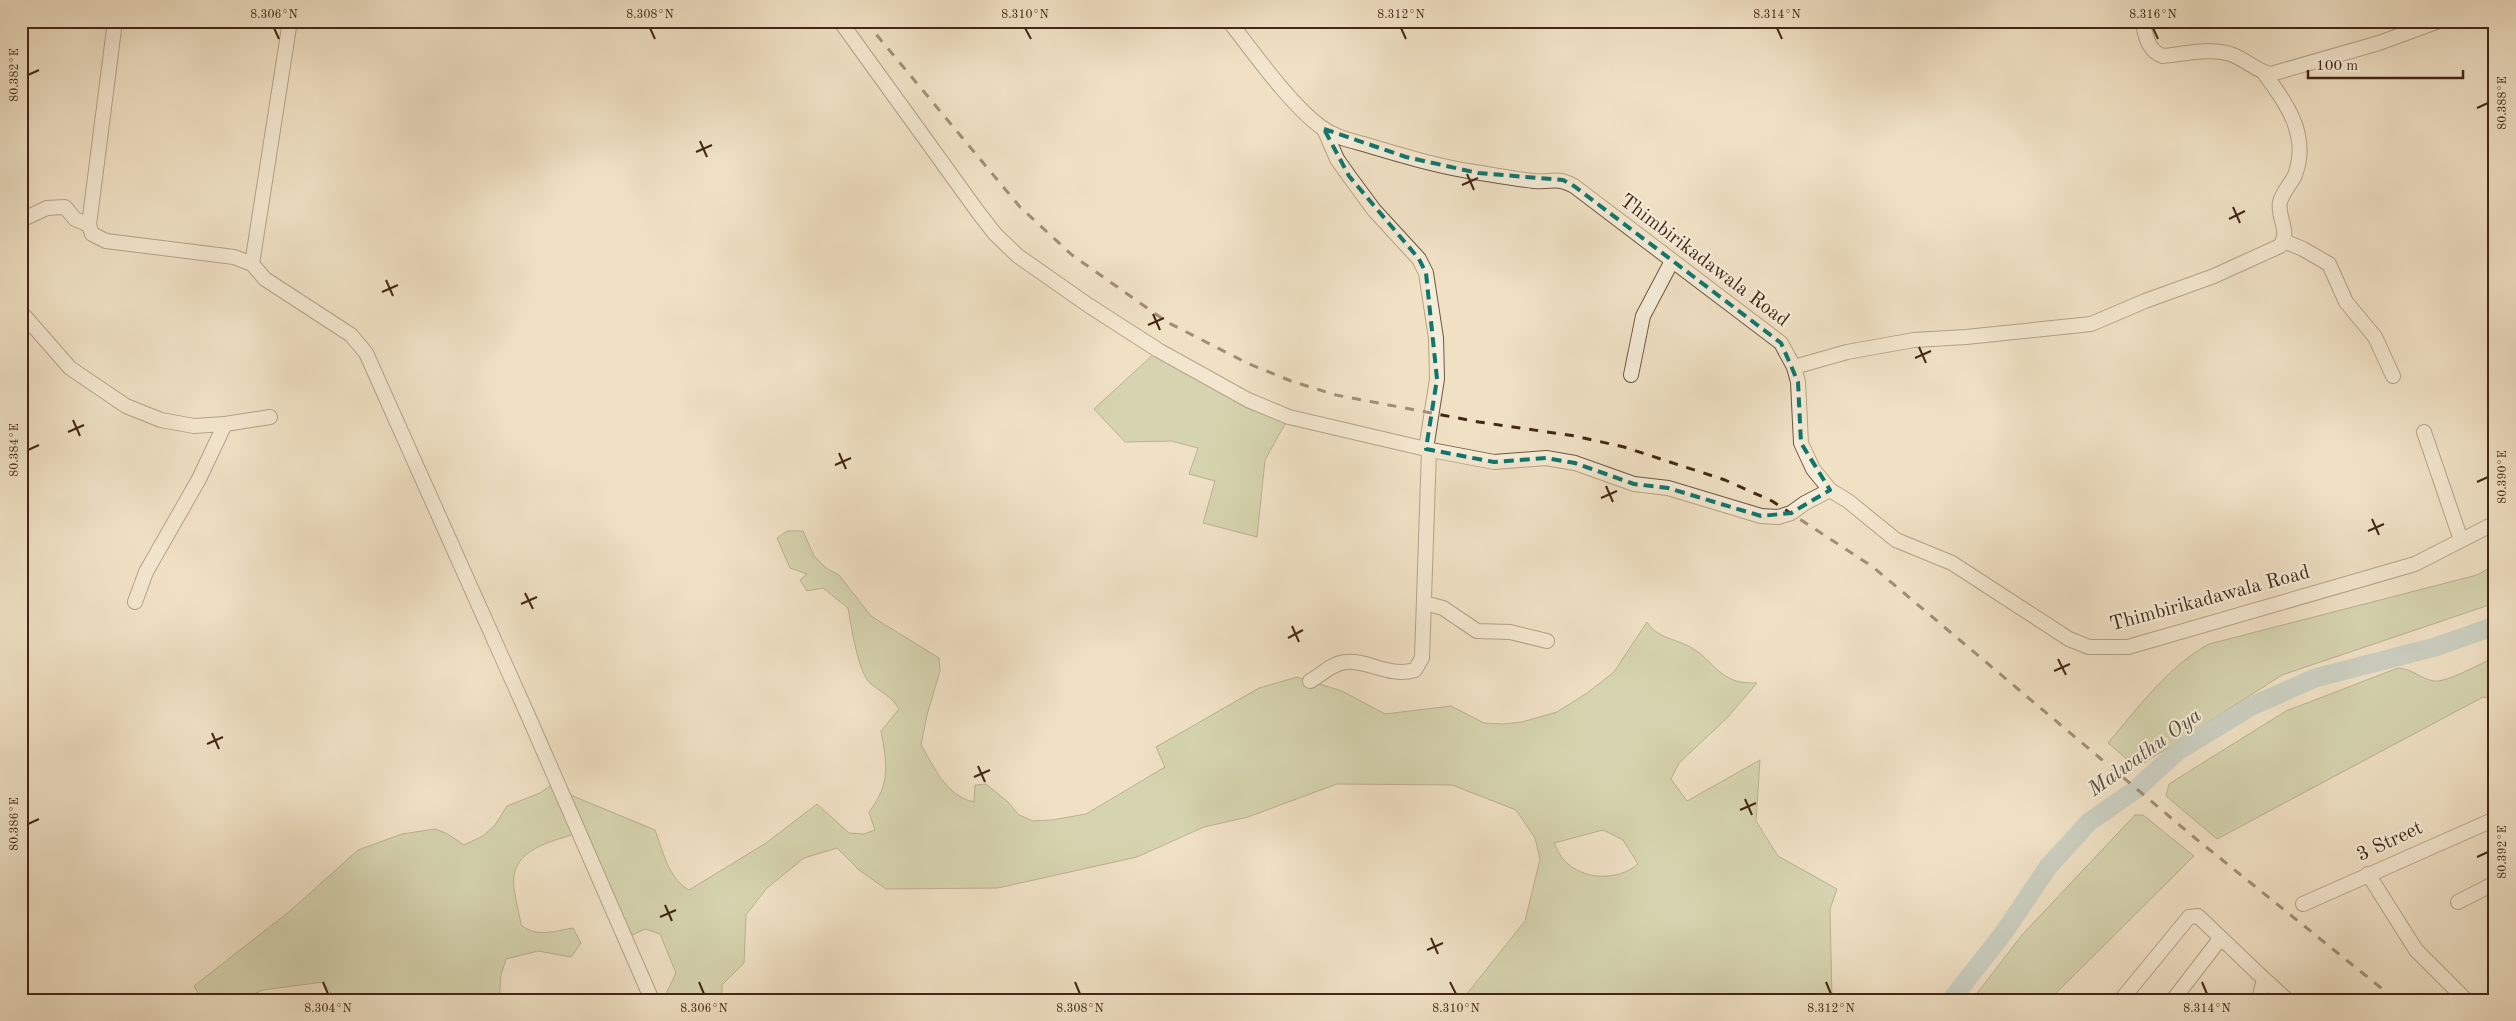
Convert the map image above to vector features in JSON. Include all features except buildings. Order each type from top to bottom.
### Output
[{"type":"street","points":[[115,21],[89,225],[92,234],[106,241],[234,257],[252,264],[265,278],[351,335],[366,353],[530,720],[652,1000]]},
{"type":"street","points":[[252,264],[290,21]]},
{"type":"street","points":[[840,21],[995,234],[1018,256],[1042,274],[1158,350],[1248,400],[1289,417],[1427,450],[1494,462],[1546,458],[1575,463],[1634,484],[1668,488],[1762,516],[1778,517],[1790,513],[1804,503],[1830,490]]},
{"type":"street","name":"Thimbirikadawala Road","points":[[1229,21],[1269,72],[1324,129],[1334,136],[1406,157],[1478,173],[1537,181],[1562,180],[1574,186],[1781,344],[1794,367],[1798,382],[1801,443],[1813,468],[1830,490],[1848,501],[1896,540],[1952,563],[1995,588],[2051,629],[2089,647],[2128,646],[2415,564],[2495,523]]},
{"type":"street","points":[[2142,21],[2148,44],[2155,53],[2162,56],[2217,52],[2230,54],[2264,73],[2271,74],[2439,21]]},
{"type":"street","points":[[1794,367],[1847,352],[1914,340],[1976,336],[2091,324],[2145,301],[2214,276],[2280,246],[2284,241],[2286,233],[2280,209],[2280,200],[2294,176],[2298,162],[2299,142],[2297,124],[2264,73]]},
{"type":"street","points":[[1310,681],[1327,668],[1346,662],[1403,674],[1415,670],[1422,658],[1427,450],[1437,379],[1436,338],[1426,273],[1419,259],[1374,210],[1349,176],[1338,159],[1324,129]]},
{"type":"street","points":[[21,220],[47,208],[65,207],[75,219],[89,225]]},
{"type":"street","points":[[2284,241],[2303,248],[2329,264],[2346,302],[2375,337],[2393,376]]},
{"type":"street","points":[[1632,375],[1643,316],[1672,261]]},
{"type":"street","points":[[21,312],[70,368],[126,406],[162,420],[194,426],[225,424],[270,417]]},
{"type":"street","points":[[135,602],[146,572],[199,478],[225,424]]},
{"type":"street","points":[[2424,432],[2461,540]]},
{"type":"street","points":[[1424,603],[1443,608],[1477,631],[1510,632],[1547,641]]},
{"type":"street","name":"3 Street","points":[[2303,904],[2495,819]]},
{"type":"street","points":[[2368,874],[2416,950],[2466,1000]]},
{"type":"street","points":[[2458,902],[2495,884]]},
{"type":"street","points":[[2121,1000],[2189,917],[2198,916],[2286,1000]]},
{"type":"street","points":[[2173,1000],[2220,939]]},
{"type":"street","points":[[2259,1000],[2264,980]]},
{"type":"highlighted area","points":[[1324,129],[1406,157],[1478,173],[1563,180],[1574,186],[1781,343],[1798,382],[1801,443],[1830,490],[1791,513],[1761,516],[1668,488],[1634,484],[1575,463],[1546,458],[1494,462],[1426,449],[1437,379],[1426,273],[1419,259],[1349,176]]},
{"type":"green space","points":[[1158,350],[1289,417],[1265,460],[1257,537],[1203,523],[1215,481],[1189,474],[1198,448],[1171,441],[1125,442],[1094,409]]},
{"type":"green space","points":[[787,531],[803,531],[814,556],[826,568],[839,575],[871,616],[939,658],[940,671],[927,715],[921,745],[942,780],[956,794],[974,802],[975,785],[986,784],[1008,802],[1019,815],[1033,821],[1086,814],[1165,767],[1156,747],[1259,688],[1297,677],[1342,691],[1385,714],[1451,706],[1484,723],[1503,724],[1522,722],[1557,712],[1587,693],[1614,672],[1647,622],[1656,632],[1697,651],[1731,679],[1757,683],[1727,718],[1679,763],[1671,779],[1687,801],[1760,760],[1756,821],[1778,856],[1837,889],[1830,909],[1832,1000],[1462,1000],[1525,921],[1540,859],[1535,838],[1516,810],[1452,785],[1337,784],[1248,817],[1204,827],[1137,857],[998,888],[886,889],[859,870],[837,848],[804,858],[767,888],[746,915],[744,963],[722,985],[722,1000],[663,1000],[676,973],[660,934],[645,929],[624,939],[579,833],[550,842],[531,851],[517,865],[514,881],[521,925],[527,929],[539,932],[552,932],[573,928],[581,943],[571,957],[538,951],[506,959],[501,975],[499,1000],[336,1000],[323,982],[263,990],[242,1000],[202,1000],[194,986],[290,911],[358,850],[402,834],[435,829],[446,833],[464,845],[483,836],[495,825],[507,806],[540,793],[557,781],[561,791],[655,830],[671,871],[676,879],[689,890],[766,843],[817,804],[849,833],[864,834],[875,830],[869,812],[881,792],[886,773],[881,731],[899,709],[886,694],[870,683],[866,677],[856,648],[848,608],[823,588],[807,591],[800,580],[807,574],[790,568],[777,538]],"holes":[[[1603,830],[1623,840],[1638,864],[1630,870],[1611,876],[1590,875],[1572,867],[1563,858],[1554,843]]]},
{"type":"green space","points":[[2495,565],[2495,603],[2282,675],[2144,763],[2135,766],[2108,743],[2167,676],[2194,653],[2209,644],[2477,575]]},
{"type":"green space","points":[[2495,657],[2495,700],[2483,697],[2217,839],[2166,796],[2169,784],[2286,711],[2398,668],[2408,670],[2429,680],[2440,681]]},
{"type":"green space","points":[[2135,815],[2143,815],[2194,856],[2049,1000],[1972,1000],[2022,935]]},
{"type":"waterway","name":"Malwathu Oya","points":[[1951,1000],[2005,931],[2048,867],[2089,822],[2135,790],[2178,751],[2252,706],[2315,678],[2435,647],[2495,626]]},
{"type":"railway","points":[[865,21],[1020,207],[1072,255],[1167,322],[1247,363],[1291,381],[1336,395],[1479,422],[1575,436],[1624,447],[1725,480],[1772,501],[1873,567],[2195,838],[2396,1000]]}]
